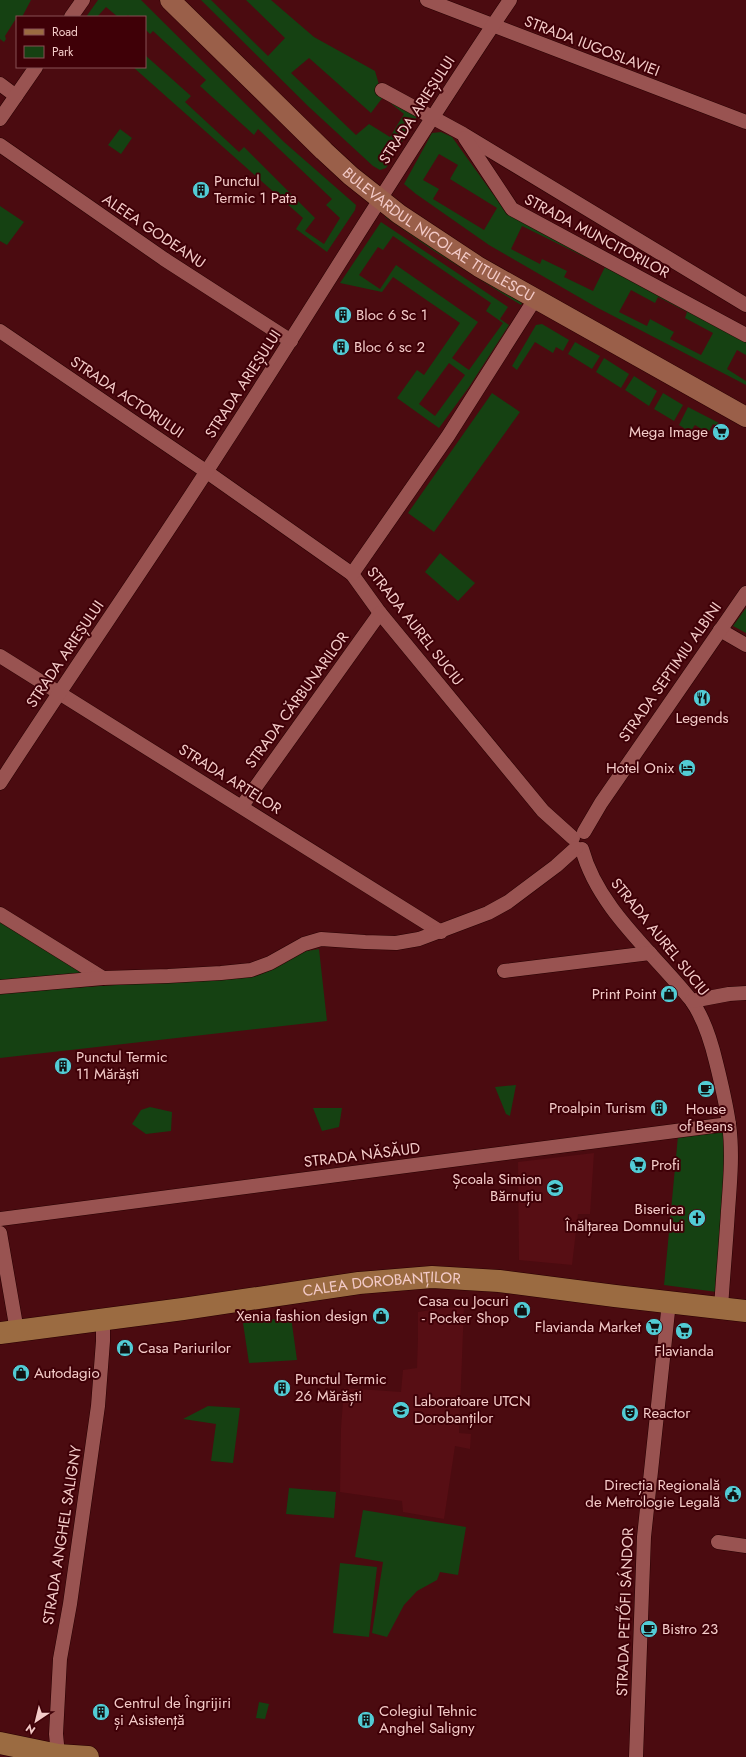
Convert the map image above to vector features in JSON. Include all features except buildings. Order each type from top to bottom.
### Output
[{"type":"main road","name":"BULEVARDUL NICOLAE TITULESCU","points":[[170,0],[324,151],[380,199],[461,256],[746,417]]},
{"type":"main road","name":"CALEA DOROBANȚILOR","points":[[9,1332],[359,1283],[432,1277],[499,1281],[746,1311]]},
{"type":"main road","points":[[0,1743],[58,1756],[88,1757]]},
{"type":"street","points":[[72,16],[83,0]]},
{"type":"street","name":"STRADA IUGOSLAVIEI","points":[[427,0],[746,122]]},
{"type":"street","name":"STRADA ARIEȘULUI","points":[[0,783],[59,692],[207,472],[432,117],[510,0]]},
{"type":"street","points":[[0,119],[35,68]]},
{"type":"street","points":[[0,84],[16,96]]},
{"type":"street","name":"STRADA MUNCITORILOR","points":[[382,90],[463,134],[746,305]]},
{"type":"street","name":"STRADA MUNCITORILOR","points":[[463,134],[512,209],[746,335]]},
{"type":"street","name":"ALEEA GODEANU","points":[[0,146],[164,259],[291,341]]},
{"type":"street","name":"STRADA AUREL SUCIU","points":[[535,299],[448,436],[352,574],[380,613],[542,811],[579,842],[588,868],[603,894],[650,953],[692,1002],[703,1022],[710,1039],[721,1081],[729,1124],[730,1184],[721,1308]]},
{"type":"street","name":"STRADA ACTORULUI","points":[[0,331],[207,472],[352,574]]},
{"type":"street","name":"STRADA SEPTIMIU ALBINI","points":[[0,987],[103,978],[199,975],[251,970],[270,963],[304,944],[321,939],[396,943],[419,939],[442,932],[488,913],[508,902],[556,866],[579,842],[603,799],[746,593]]},
{"type":"street","name":"STRADA CĂRBUNARILOR","points":[[242,806],[380,613]]},
{"type":"street","points":[[720,630],[746,645]]},
{"type":"street","name":"STRADA ARTELOR","points":[[0,656],[442,932]]},
{"type":"street","points":[[0,914],[103,978]]},
{"type":"street","points":[[504,971],[650,953]]},
{"type":"street","points":[[692,1002],[729,994],[746,993]]},
{"type":"street","name":"STRADA NĂSĂUD","points":[[0,1219],[729,1124]]},
{"type":"street","name":"CALEA DOROBANȚILOR","points":[[0,1233],[9,1332]]},
{"type":"street","name":"STRADA PETŐFI SÁNDOR","points":[[636,1757],[644,1537],[669,1302]]},
{"type":"street","name":"STRADA ANGHEL SALIGNY","points":[[58,1756],[56,1734],[60,1659],[70,1604],[98,1406],[103,1320]]},
{"type":"street","points":[[718,1542],[746,1546]]},
{"type":"shaded area","name":"Școala Simion Bărnuțiu","points":[[594,1153],[590,1214],[578,1214],[572,1265],[519,1260],[518,1162]]},
{"type":"shaded area","name":"Laboratoare UTCN Dorobanților","points":[[464,1307],[459,1433],[471,1434],[470,1449],[455,1446],[444,1519],[403,1512],[402,1501],[340,1492],[341,1428],[344,1388],[401,1392],[403,1370],[417,1368],[418,1312]]},
{"type":"green space","points":[[0,0],[31,0],[23,16],[16,16],[16,19],[5,36],[6,39],[4,42],[0,39]]},
{"type":"green space","points":[[98,0],[141,0],[284,142],[356,205],[355,210],[327,252],[296,229],[303,218],[134,68],[146,68],[146,56],[191,96],[185,102],[239,152],[244,147],[315,218],[305,231],[324,244],[340,218],[326,205],[332,199],[258,129],[254,135],[200,86],[206,80],[153,31],[150,34],[146,30],[146,16],[117,16],[106,7],[98,16],[87,16]]},
{"type":"green space","points":[[201,0],[211,0],[268,56],[285,38],[246,0],[271,0],[314,37],[375,71],[380,88],[421,110],[386,168],[380,170],[373,166],[309,107]],"holes":[[[309,58],[371,113],[383,97],[404,114],[390,137],[369,124],[356,135],[291,73]]]},
{"type":"green space","points":[[120,129],[132,138],[121,154],[108,145]]},
{"type":"green space","points":[[441,132],[452,137],[493,194],[513,214],[746,340],[746,355],[737,350],[727,369],[746,381],[746,385],[596,307],[489,245],[416,194],[404,184],[432,133]],"holes":[[[439,154],[458,165],[450,179],[497,208],[484,230],[433,199],[439,189],[423,180]],[[522,226],[605,267],[593,291],[564,277],[567,271],[542,259],[540,264],[511,249]],[[631,290],[655,303],[658,297],[687,312],[685,318],[713,333],[701,355],[670,339],[674,332],[650,319],[647,326],[619,312]]]},
{"type":"green space","points":[[0,206],[24,222],[7,245],[0,241]]},
{"type":"green space","points":[[386,214],[522,303],[521,305],[434,251],[385,217]]},
{"type":"green space","points":[[381,222],[508,307],[500,319],[509,325],[469,387],[439,428],[397,398],[417,370],[424,375],[460,323],[393,277],[382,292],[340,283]],"holes":[[[393,236],[491,303],[486,311],[503,323],[469,370],[452,358],[478,322],[396,265],[380,289],[359,275],[378,247],[383,250]],[[449,363],[465,375],[435,416],[419,404]]]},
{"type":"green space","points":[[542,324],[569,340],[563,351],[556,347],[553,353],[535,342],[517,370],[512,366],[536,325]]},
{"type":"green space","points":[[575,342],[600,356],[592,369],[568,354]]},
{"type":"green space","points":[[604,358],[629,374],[621,388],[596,372]]},
{"type":"green space","points":[[634,376],[657,391],[649,406],[625,390]]},
{"type":"green space","points":[[492,393],[520,412],[434,532],[408,513]]},
{"type":"green space","points":[[663,393],[683,405],[674,421],[654,409]]},
{"type":"green space","points":[[688,407],[719,423],[717,426],[713,424],[708,433],[695,425],[690,432],[679,425]]},
{"type":"green space","points":[[440,553],[475,583],[458,601],[425,572]]},
{"type":"green space","points":[[746,608],[746,633],[733,626]]},
{"type":"green space","points":[[0,914],[103,978],[0,987]]},
{"type":"green space","points":[[319,949],[327,1021],[0,1058],[0,993],[259,975],[301,952]]},
{"type":"green space","points":[[516,1085],[510,1116],[506,1114],[495,1087]]},
{"type":"green space","points":[[150,1107],[172,1112],[171,1131],[146,1134],[132,1124],[141,1110]]},
{"type":"green space","points":[[313,1108],[342,1108],[339,1127],[322,1131]]},
{"type":"green space","points":[[726,1130],[717,1292],[664,1285],[678,1136]]},
{"type":"green space","points":[[291,1317],[297,1360],[249,1363],[243,1323]]},
{"type":"green space","points":[[208,1406],[240,1408],[233,1463],[211,1461],[216,1424],[183,1419]]},
{"type":"green space","points":[[289,1488],[336,1492],[334,1518],[286,1514]]},
{"type":"green space","points":[[363,1510],[466,1527],[458,1575],[440,1572],[437,1580],[417,1591],[404,1605],[387,1637],[372,1633],[383,1562],[355,1557]]},
{"type":"green space","points":[[340,1563],[377,1567],[369,1637],[333,1633]]},
{"type":"green space","points":[[259,1702],[269,1704],[265,1719],[256,1718]]},
{"type":"place","name":"Punctul Termic 1 Pata","points":[[201,190]]},
{"type":"place","name":"Bloc 6 Sc 1","points":[[343,315]]},
{"type":"place","name":"Bloc 6 sc 2","points":[[341,347]]},
{"type":"place","name":"Mega Image","points":[[721,432]]},
{"type":"place","name":"Legends","points":[[702,698]]},
{"type":"place","name":"Hotel Onix","points":[[687,768]]},
{"type":"place","name":"Print Point","points":[[669,994]]},
{"type":"place","name":"Punctul Termic 11 Mărăști","points":[[63,1066]]},
{"type":"place","name":"House of Beans","points":[[706,1089]]},
{"type":"place","name":"Proalpin Turism","points":[[659,1108]]},
{"type":"place","name":"Profi","points":[[638,1165]]},
{"type":"place","name":"Școala Simion Bărnuțiu","points":[[555,1188]]},
{"type":"place","name":"Biserica Înălțarea Domnului","points":[[697,1218]]},
{"type":"place","name":"Casa cu Jocuri - Pocker Shop","points":[[522,1310]]},
{"type":"place","name":"Xenia fashion design","points":[[381,1316]]},
{"type":"place","name":"Flavianda Market","points":[[654,1327]]},
{"type":"place","name":"Flavianda","points":[[684,1331]]},
{"type":"place","name":"Casa Pariurilor","points":[[125,1348]]},
{"type":"place","name":"Autodagio","points":[[21,1373]]},
{"type":"place","name":"Punctul Termic 26 Mărăști","points":[[282,1388]]},
{"type":"place","name":"Laboratoare UTCN Dorobanților","points":[[401,1410]]},
{"type":"place","name":"Reactor","points":[[630,1413]]},
{"type":"place","name":"Direcția Regională de Metrologie Legală","points":[[733,1494]]},
{"type":"place","name":"Bistro 23","points":[[649,1629]]},
{"type":"place","name":"Centrul de Îngrijiri și Asistență","points":[[101,1712]]},
{"type":"place","name":"Colegiul Tehnic Anghel Saligny","points":[[366,1720]]}]
